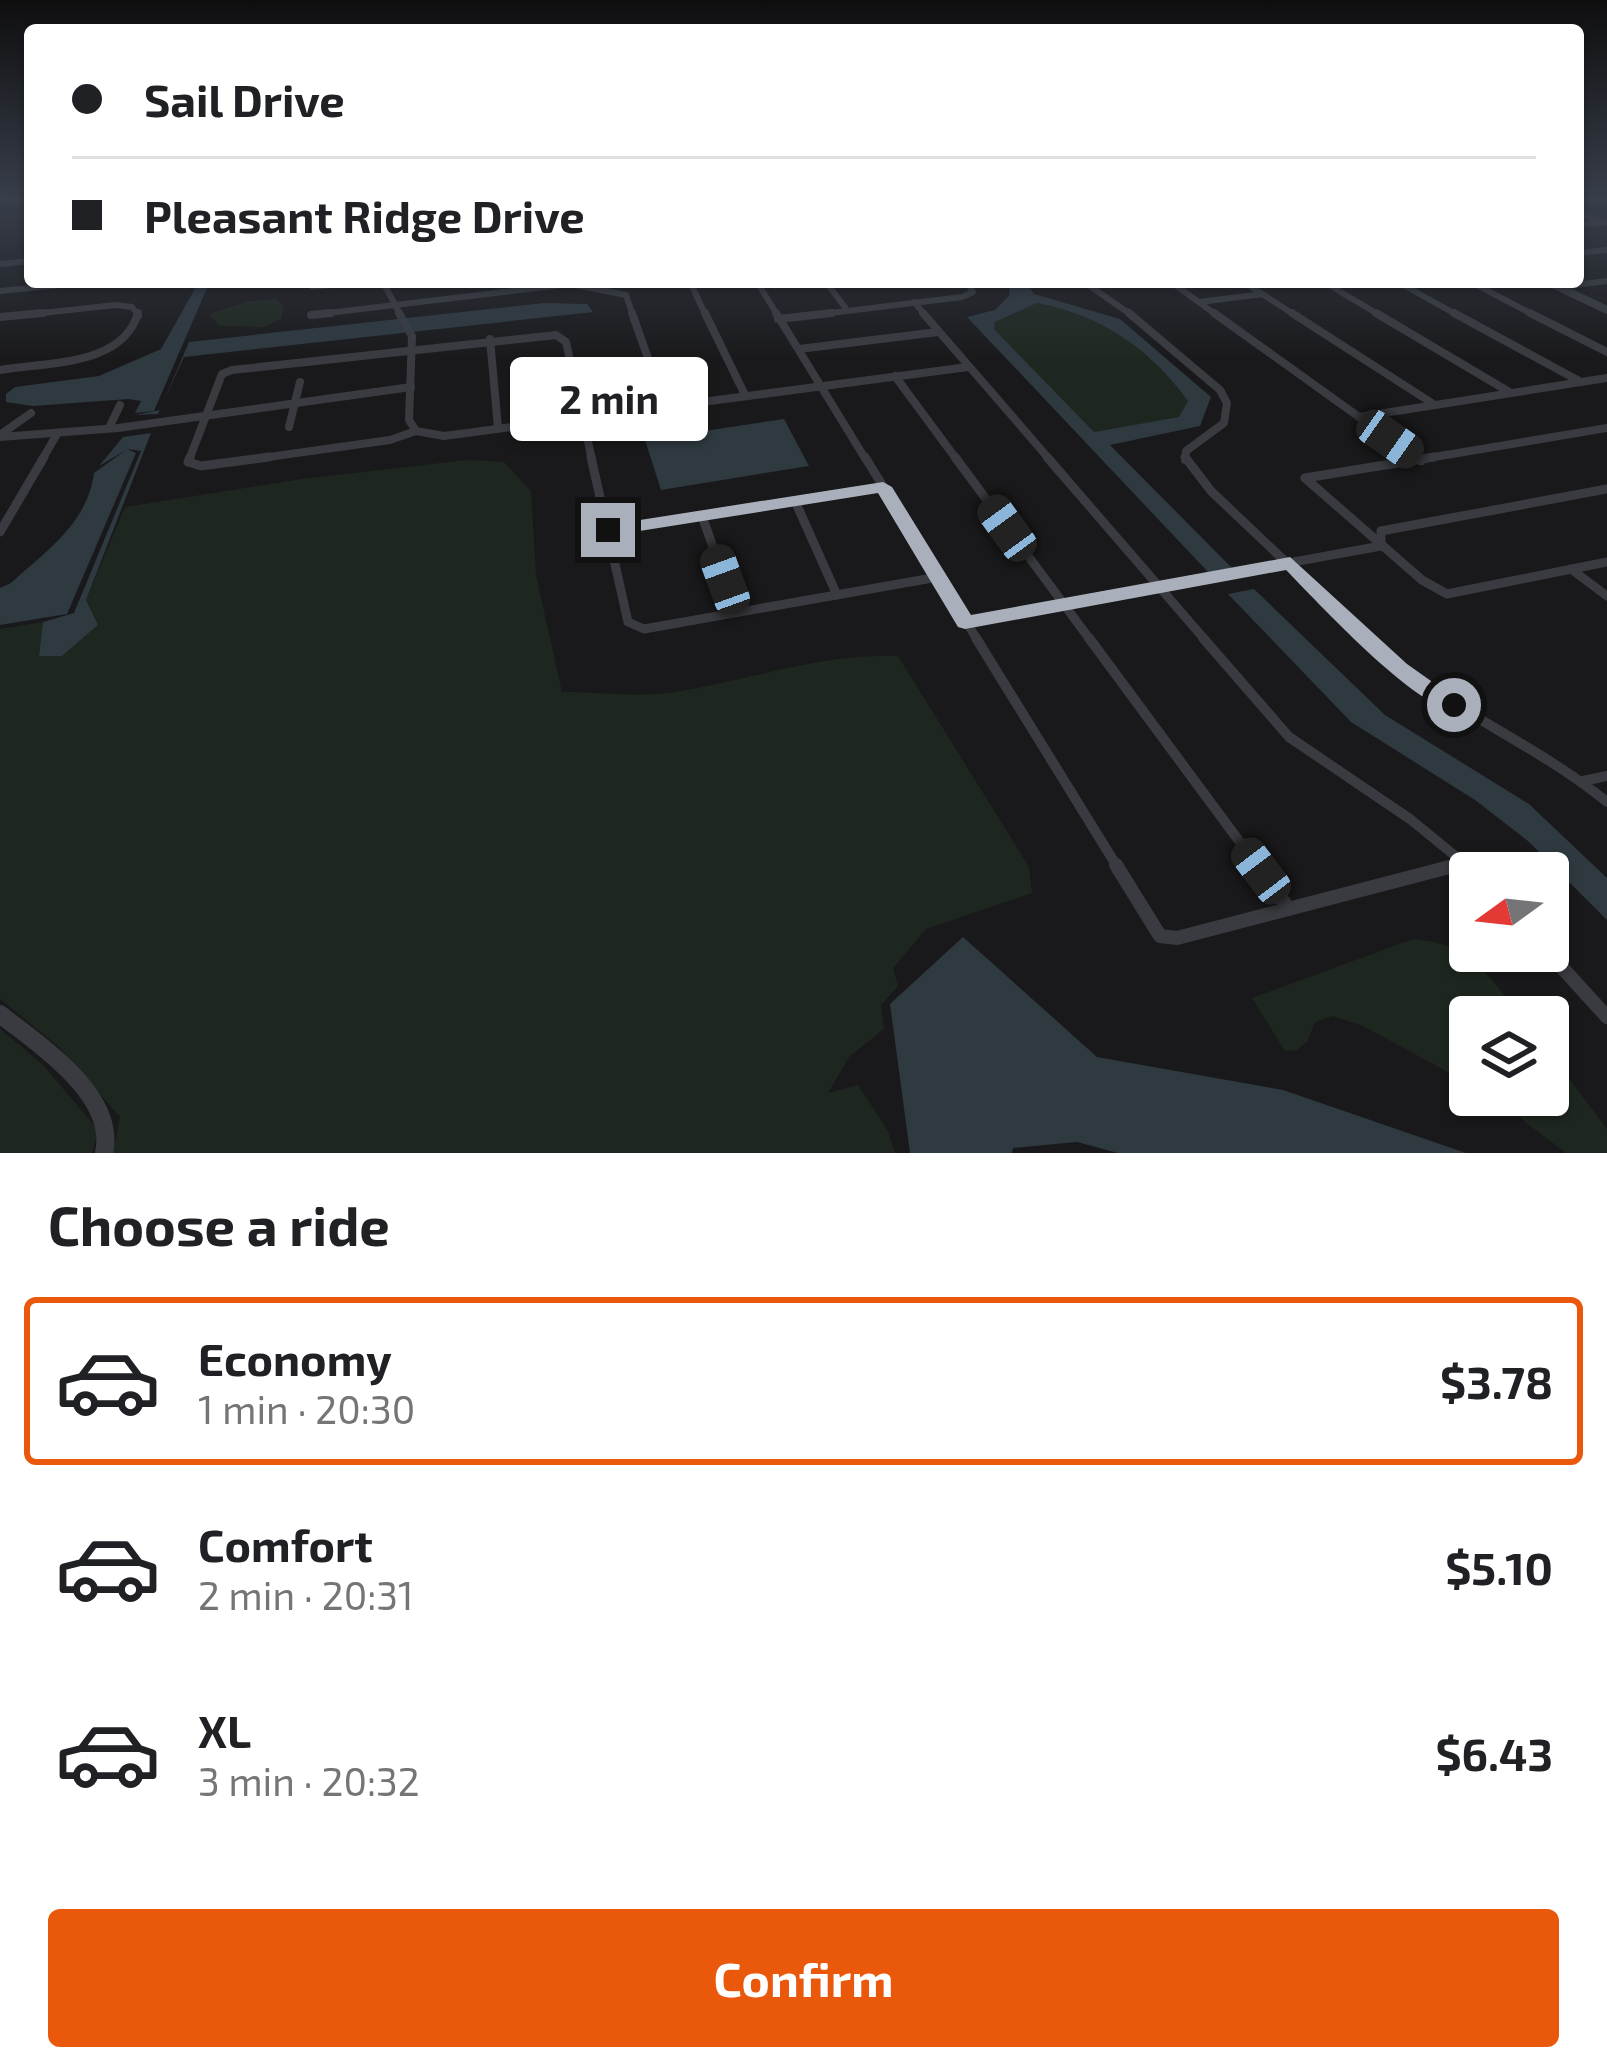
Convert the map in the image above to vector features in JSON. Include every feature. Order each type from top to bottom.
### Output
[{"type":"street","points":[[0,291],[31,288]]},
{"type":"street","points":[[386,288],[408,321],[413,349],[410,420],[416,431]]},
{"type":"street","points":[[311,315],[537,288]]},
{"type":"street","points":[[604,288],[626,295],[665,406]]},
{"type":"street","points":[[693,288],[745,395]]},
{"type":"street","points":[[760,288],[1160,936],[1177,938],[1449,873]]},
{"type":"street","points":[[830,288],[847,310]]},
{"type":"street","points":[[778,319],[962,297],[974,292],[972,288]]},
{"type":"street","points":[[1093,288],[1220,389],[1227,403],[1224,424],[1186,451],[1185,461],[1400,670],[1430,693],[1583,781],[1607,802]]},
{"type":"street","points":[[1179,288],[1421,461]]},
{"type":"street","points":[[1254,288],[1435,405]]},
{"type":"street","points":[[1334,288],[1511,393]]},
{"type":"street","points":[[1409,288],[1581,382]]},
{"type":"street","points":[[1483,288],[1607,352]]},
{"type":"street","points":[[1562,288],[1607,310]]},
{"type":"street","points":[[1199,302],[1263,294]]},
{"type":"street","points":[[914,302],[1289,737],[1451,852]]},
{"type":"street","points":[[0,317],[116,304],[140,314],[124,342],[115,347],[81,359],[0,370]]},
{"type":"street","points":[[799,349],[938,332]]},
{"type":"street","points":[[938,577],[644,629],[633,626],[628,622],[584,417],[566,341],[540,334],[232,370],[222,374],[188,462],[201,466],[390,440],[416,431],[444,436],[498,428],[584,417],[745,395],[968,367]]},
{"type":"street","points":[[490,339],[498,428]]},
{"type":"street","points":[[895,376],[1289,909]]},
{"type":"street","points":[[1359,417],[1607,378]]},
{"type":"street","points":[[289,428],[300,382]]},
{"type":"street","points":[[0,436],[57,434],[411,390]]},
{"type":"street","points":[[109,428],[120,405]]},
{"type":"street","points":[[0,436],[31,412]]},
{"type":"street","points":[[1607,428],[1304,478],[1381,546],[1448,594],[1607,562]]},
{"type":"street","points":[[0,532],[57,434]]},
{"type":"street","points":[[608,530],[883,487]]},
{"type":"street","points":[[1381,546],[1382,531],[1607,489]]},
{"type":"street","points":[[795,501],[837,595]]},
{"type":"street","points":[[702,516],[736,612]]},
{"type":"street","points":[[965,622],[1381,546]]},
{"type":"street","points":[[1571,569],[1607,596]]},
{"type":"street","points":[[1583,781],[1607,776]]},
{"type":"street","points":[[1566,972],[1607,1017]]},
{"type":"street","points":[[0,1014],[52,1058],[100,1113],[106,1126],[104,1153]]},
{"type":"shaded area","points":[[195,288],[207,288],[154,411],[135,413],[141,401],[129,399],[33,406],[6,402],[6,394],[15,387],[99,376],[161,349]]},
{"type":"shaded area","points":[[1010,288],[1030,288],[1034,294],[1120,319],[1211,397],[1200,426],[1110,445],[1233,569],[1208,572],[967,317],[995,310],[1009,296]],"holes":[[[1037,303],[1082,316],[1122,337],[1157,365],[1188,401],[1179,417],[1094,432],[994,329],[995,322]]]},
{"type":"shaded area","points":[[276,299],[284,307],[281,319],[264,327],[219,326],[209,314],[250,301]]},
{"type":"shaded area","points":[[544,303],[587,304],[593,312],[184,357],[163,404],[189,342]]},
{"type":"shaded area","points":[[1037,303],[1103,325],[1140,349],[1188,401],[1179,418],[1094,432],[993,329],[995,322]]},
{"type":"shaded area","points":[[784,419],[809,466],[661,490],[645,440]]},
{"type":"shaded area","points":[[151,433],[86,600],[98,625],[62,656],[39,656],[43,622],[74,613],[141,451],[127,449],[136,453],[67,614],[0,625],[0,588],[74,522],[94,473],[126,450],[99,466],[123,437]]},
{"type":"shaded area","points":[[467,460],[504,462],[531,491],[536,575],[562,692],[661,694],[813,663],[898,656],[1029,867],[1032,893],[926,929],[893,968],[898,986],[881,1005],[884,1029],[849,1057],[828,1093],[858,1085],[888,1131],[895,1153],[113,1153],[120,1117],[59,1047],[0,999],[0,629],[43,622],[39,656],[62,656],[98,625],[86,600],[125,507],[302,479]]},
{"type":"shaded area","points":[[1254,589],[1385,715],[1529,804],[1607,878],[1607,920],[1569,882],[1569,852],[1539,852],[1475,800],[1351,722],[1228,594]]},
{"type":"shaded area","points":[[963,937],[1097,1057],[1283,1090],[1466,1153],[1118,1153],[1077,1142],[1013,1148],[1012,1153],[910,1153],[890,1004]]},
{"type":"shaded area","points":[[1413,939],[1449,947],[1449,972],[1484,972],[1504,996],[1449,996],[1449,1073],[1363,1026],[1333,1016],[1315,1022],[1307,1042],[1297,1050],[1285,1051],[1252,998]]},
{"type":"shaded area","points":[[0,1029],[43,1065],[98,1130],[92,1153],[0,1153]]},
{"type":"shaded area","points":[[1569,1079],[1607,1129],[1607,1153],[1566,1153],[1518,1116],[1569,1116]]},
{"type":"route","points":[[608,530],[883,487],[965,622],[1290,563],[1400,670],[1454,705]]}]
